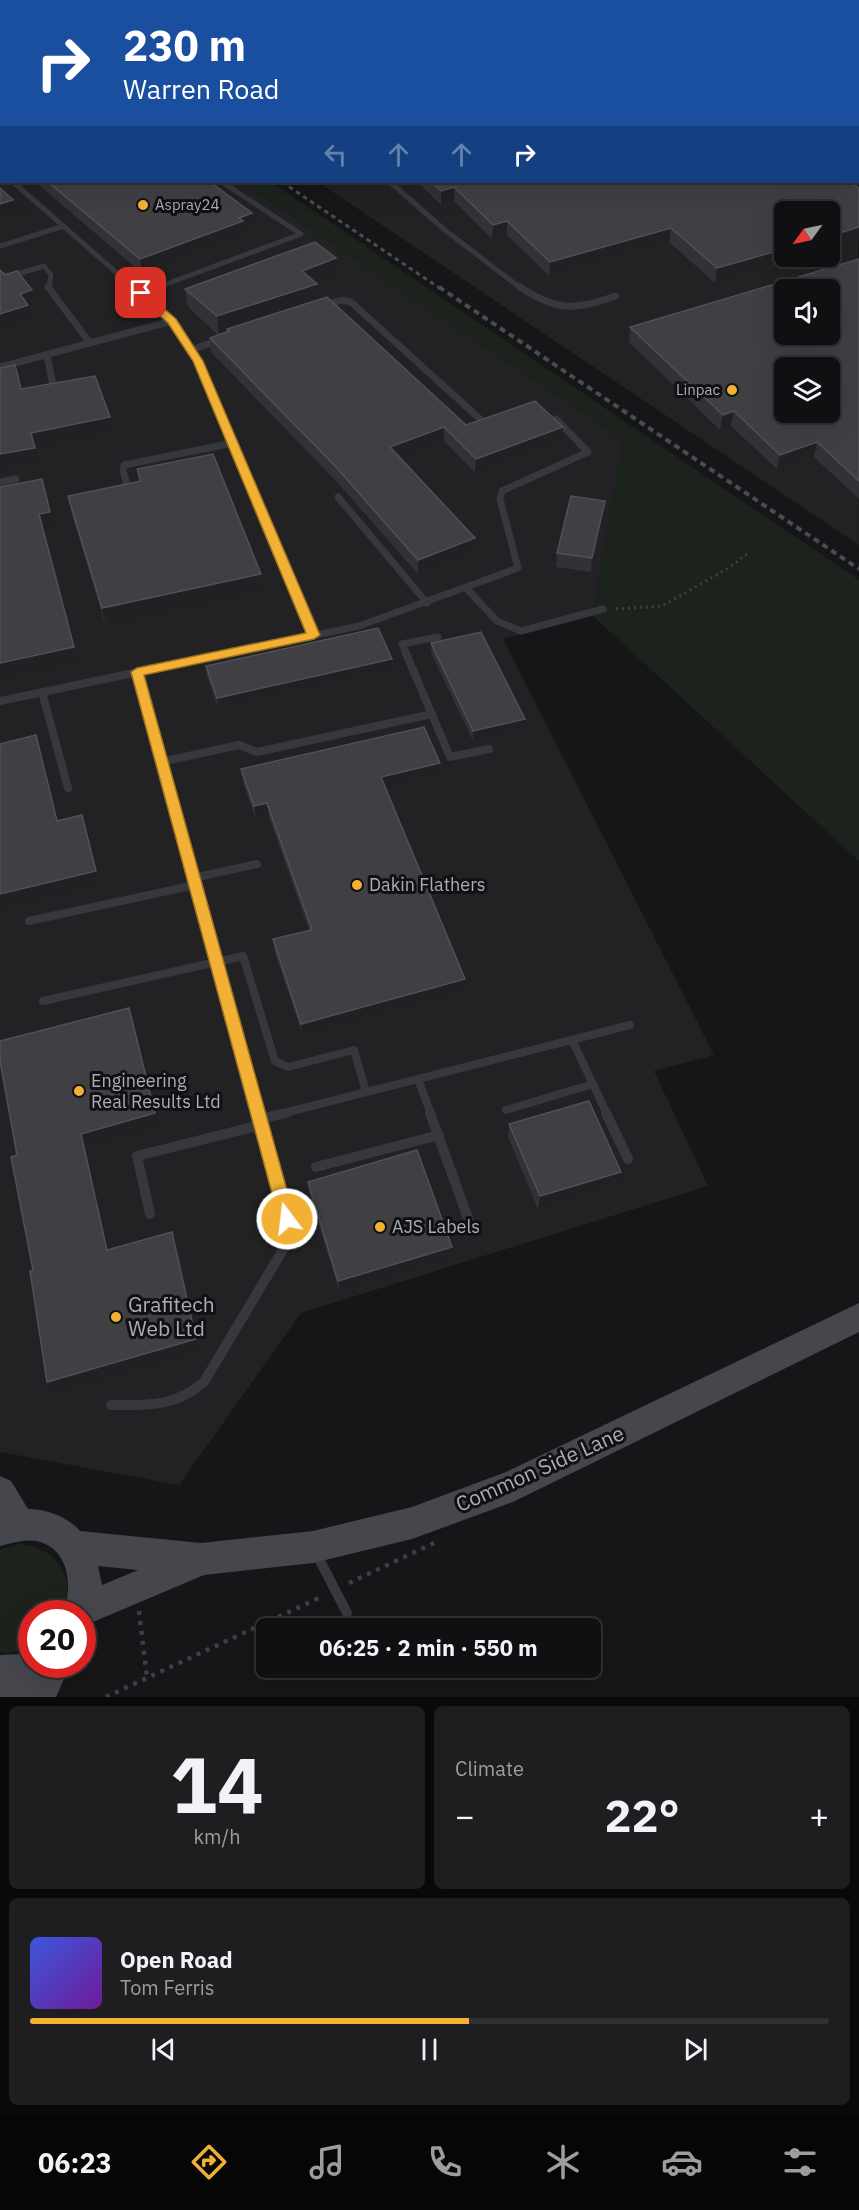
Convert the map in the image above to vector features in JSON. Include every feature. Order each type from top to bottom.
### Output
[{"type":"main road","name":"Common Side Lane","points":[[73,1547],[201,1560],[313,1547],[412,1523],[513,1486],[859,1317]]},
{"type":"main road","points":[[0,1492],[10,1528],[43,1527],[63,1537],[73,1547],[83,1568],[84,1600]]},
{"type":"main road","name":"Common Side Lane","points":[[96,1605],[201,1560]]},
{"type":"main road","points":[[0,1672],[18,1671]]},
{"type":"main road","points":[[0,1678],[11,1697]]},
{"type":"main road","points":[[39,1697],[47,1678]]},
{"type":"lane","points":[[15,183],[172,321],[198,361],[314,635]]},
{"type":"lane","points":[[141,293],[301,234],[224,183]]},
{"type":"lane","points":[[391,183],[453,236],[539,300],[557,307],[579,308],[616,296]]},
{"type":"lane","points":[[0,246],[64,226]]},
{"type":"lane","points":[[0,274],[11,276],[44,266],[51,275],[48,287],[90,343]]},
{"type":"lane","points":[[310,310],[342,300],[351,302],[480,419]]},
{"type":"lane","points":[[0,367],[172,321]]},
{"type":"lane","points":[[191,350],[223,339]]},
{"type":"lane","points":[[46,355],[53,386]]},
{"type":"lane","points":[[0,701],[359,626],[518,568],[500,499],[502,491],[588,452],[556,419]]},
{"type":"lane","points":[[113,495],[129,490],[123,471],[124,465],[232,443]]},
{"type":"lane","points":[[0,482],[16,479]]},
{"type":"lane","points":[[339,497],[427,603]]},
{"type":"lane","points":[[466,588],[483,609],[513,630],[521,631],[603,609]]},
{"type":"lane","points":[[438,637],[402,644],[450,757],[489,748]]},
{"type":"lane","points":[[111,1405],[174,1403],[192,1395],[204,1382],[287,1243],[290,1229],[137,672]]},
{"type":"lane","points":[[42,692],[68,788]]},
{"type":"lane","points":[[161,762],[239,745],[257,752],[432,714]]},
{"type":"lane","points":[[29,921],[257,864]]},
{"type":"lane","points":[[43,1001],[243,956],[275,1061],[288,1067],[354,1050],[366,1092]]},
{"type":"lane","points":[[150,1214],[137,1156],[366,1092],[630,1025]]},
{"type":"lane","points":[[572,1040],[628,1159]]},
{"type":"lane","points":[[418,1079],[469,1221]]},
{"type":"lane","points":[[506,1110],[593,1084]]},
{"type":"lane","points":[[316,1167],[439,1135]]},
{"type":"lane","points":[[313,1547],[347,1613]]},
{"type":"path","points":[[603,609],[662,606],[727,569],[747,554]]},
{"type":"path","points":[[106,1697],[444,1539]]},
{"type":"path","points":[[136,1587],[147,1678]]},
{"type":"shaded area","points":[[0,183],[242,183],[623,440],[593,616],[503,639],[714,1055],[654,1071],[708,1186],[301,1313],[179,1485],[0,1452]]},
{"type":"shaded area","points":[[242,183],[272,183],[859,580],[859,861],[593,616],[623,440]]},
{"type":"shaded area","points":[[319,183],[858,183],[859,545]]},
{"type":"shaded area","points":[[19,1544],[44,1551],[61,1567],[68,1588],[67,1600],[18,1600],[18,1651],[10,1653],[0,1652],[0,1550]]},
{"type":"building","name":"Aspray24","points":[[49,183],[211,183],[252,213],[239,218],[243,221],[140,259]]},
{"type":"building","points":[[433,183],[852,183],[859,188],[859,227],[840,233],[840,201],[774,201],[774,252],[717,268],[671,228],[550,262],[507,221],[493,225],[454,187],[441,191]]},
{"type":"building","points":[[0,188],[13,200],[0,204]]},
{"type":"building","points":[[315,242],[336,258],[302,271],[317,284],[217,316],[185,289]]},
{"type":"building","name":"Linpac","points":[[859,259],[859,481],[817,442],[780,455],[734,411],[723,415],[630,327],[774,284],[774,345],[840,345],[840,279],[792,279],[832,267],[840,267],[840,265]]},
{"type":"building","points":[[0,270],[5,275],[17,271],[32,290],[20,294],[28,305],[0,314]]},
{"type":"building","points":[[327,297],[466,425],[535,401],[563,427],[476,459],[444,427],[390,447],[475,538],[418,560],[335,466],[210,338],[229,331],[227,329]]},
{"type":"building","points":[[15,365],[21,389],[95,376],[110,417],[31,433],[35,448],[0,454],[0,368]]},
{"type":"building","points":[[213,454],[261,574],[102,608],[68,496],[141,481],[137,469]]},
{"type":"building","points":[[42,479],[50,512],[39,514],[74,647],[0,663],[0,487]]},
{"type":"building","points":[[571,496],[605,501],[592,558],[557,553]]},
{"type":"building","points":[[378,628],[392,659],[217,698],[206,666]]},
{"type":"building","points":[[481,632],[525,719],[473,731],[431,643]]},
{"type":"building","name":"Dakin Flathers","points":[[424,727],[440,763],[381,777],[465,979],[301,1024],[273,939],[312,930],[267,803],[254,806],[241,769]]},
{"type":"building","points":[[36,735],[57,821],[82,815],[96,871],[0,894],[0,744]]},
{"type":"building","points":[[129,1008],[155,1113],[81,1134],[107,1250],[172,1232],[196,1339],[47,1382],[30,1271],[33,1270],[11,1157],[17,1155],[0,1061],[0,1041]]},
{"type":"building","points":[[589,1101],[621,1172],[540,1196],[509,1124]]},
{"type":"building","name":"AJS Labels","points":[[417,1150],[452,1247],[338,1281],[308,1182]]},
{"type":"railway","points":[[283,183],[441,289]]},
{"type":"railway","points":[[439,287],[859,569]]},
{"type":"place","name":"Aspray24","points":[[143,205]]},
{"type":"place","name":"Linpac","points":[[732,390]]},
{"type":"place","name":"Dakin Flathers","points":[[357,885]]},
{"type":"place","name":"Engineering Real Results Ltd","points":[[79,1091]]},
{"type":"place","name":"AJS Labels","points":[[380,1227]]},
{"type":"place","name":"Grafitech Web Ltd","points":[[116,1317]]},
{"type":"route","points":[[141,293],[172,321],[198,361],[314,635],[137,672],[287,1219]]}]
